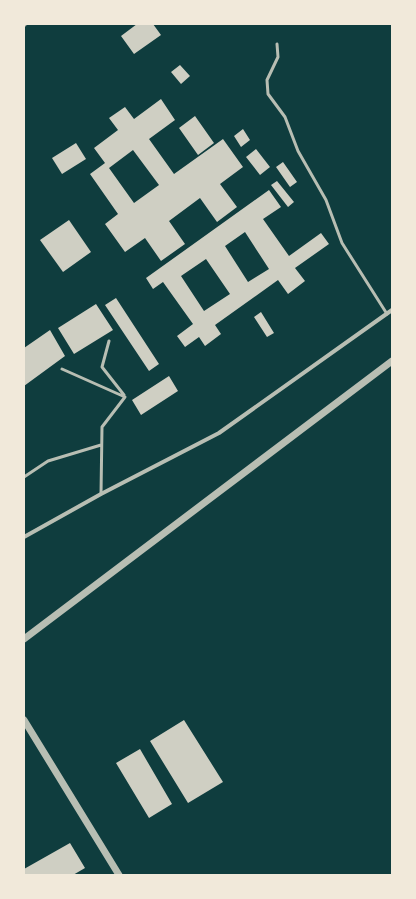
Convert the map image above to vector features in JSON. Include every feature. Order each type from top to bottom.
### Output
[{"type":"street","points":[[24,537],[101,494],[219,433],[392,310]]},
{"type":"street","points":[[24,639],[392,361]]},
{"type":"street","points":[[24,720],[119,875]]},
{"type":"lane","points":[[277,44],[278,57],[267,80],[268,94],[285,117],[298,151],[326,200],[342,243],[386,314]]},
{"type":"lane","points":[[109,341],[102,367],[126,397]]},
{"type":"lane","points":[[62,369],[126,397]]},
{"type":"lane","points":[[101,494],[102,427],[126,397]]},
{"type":"lane","points":[[24,477],[48,461],[101,445]]},
{"type":"building","points":[[137,24],[153,24],[161,35],[134,54],[121,36]]},
{"type":"building","points":[[180,65],[190,76],[181,84],[171,72]]},
{"type":"building","points":[[161,99],[175,120],[149,139],[174,174],[223,139],[243,167],[220,184],[237,207],[217,222],[200,198],[169,221],[185,244],[161,261],[145,238],[125,252],[105,224],[118,214],[90,174],[105,163],[94,148],[118,130],[109,118],[125,107],[134,119]],"holes":[[[133,150],[159,185],[134,203],[109,168]]]},
{"type":"building","points":[[195,116],[214,143],[198,155],[179,128]]},
{"type":"building","points":[[243,129],[250,140],[241,147],[234,136]]},
{"type":"building","points":[[76,143],[86,159],[62,174],[52,158]]},
{"type":"building","points":[[256,149],[270,167],[260,175],[246,157]]},
{"type":"building","points":[[283,162],[297,182],[290,187],[276,167]]},
{"type":"building","points":[[277,181],[294,202],[288,207],[271,185]]},
{"type":"building","points":[[269,190],[281,207],[263,219],[289,256],[321,233],[329,244],[295,268],[305,281],[288,294],[278,280],[215,325],[221,334],[205,346],[199,337],[185,347],[177,336],[193,324],[163,282],[153,289],[146,278]],"holes":[[[245,232],[269,269],[248,282],[225,246]],[[206,259],[230,294],[204,311],[181,276]]]},
{"type":"building","points":[[69,220],[91,252],[63,272],[40,240]]},
{"type":"building","points":[[116,298],[159,364],[149,371],[105,305]]},
{"type":"building","points":[[96,304],[113,330],[74,354],[58,328]]},
{"type":"building","points":[[261,312],[274,333],[267,337],[254,317]]},
{"type":"building","points":[[50,330],[65,356],[24,386],[24,348]]},
{"type":"building","points":[[169,376],[178,391],[141,415],[132,400]]},
{"type":"building","points":[[184,720],[223,782],[188,803],[150,741]]},
{"type":"building","points":[[140,749],[172,804],[149,818],[116,763]]},
{"type":"building","points":[[70,843],[85,868],[73,875],[24,875],[24,869]]}]
